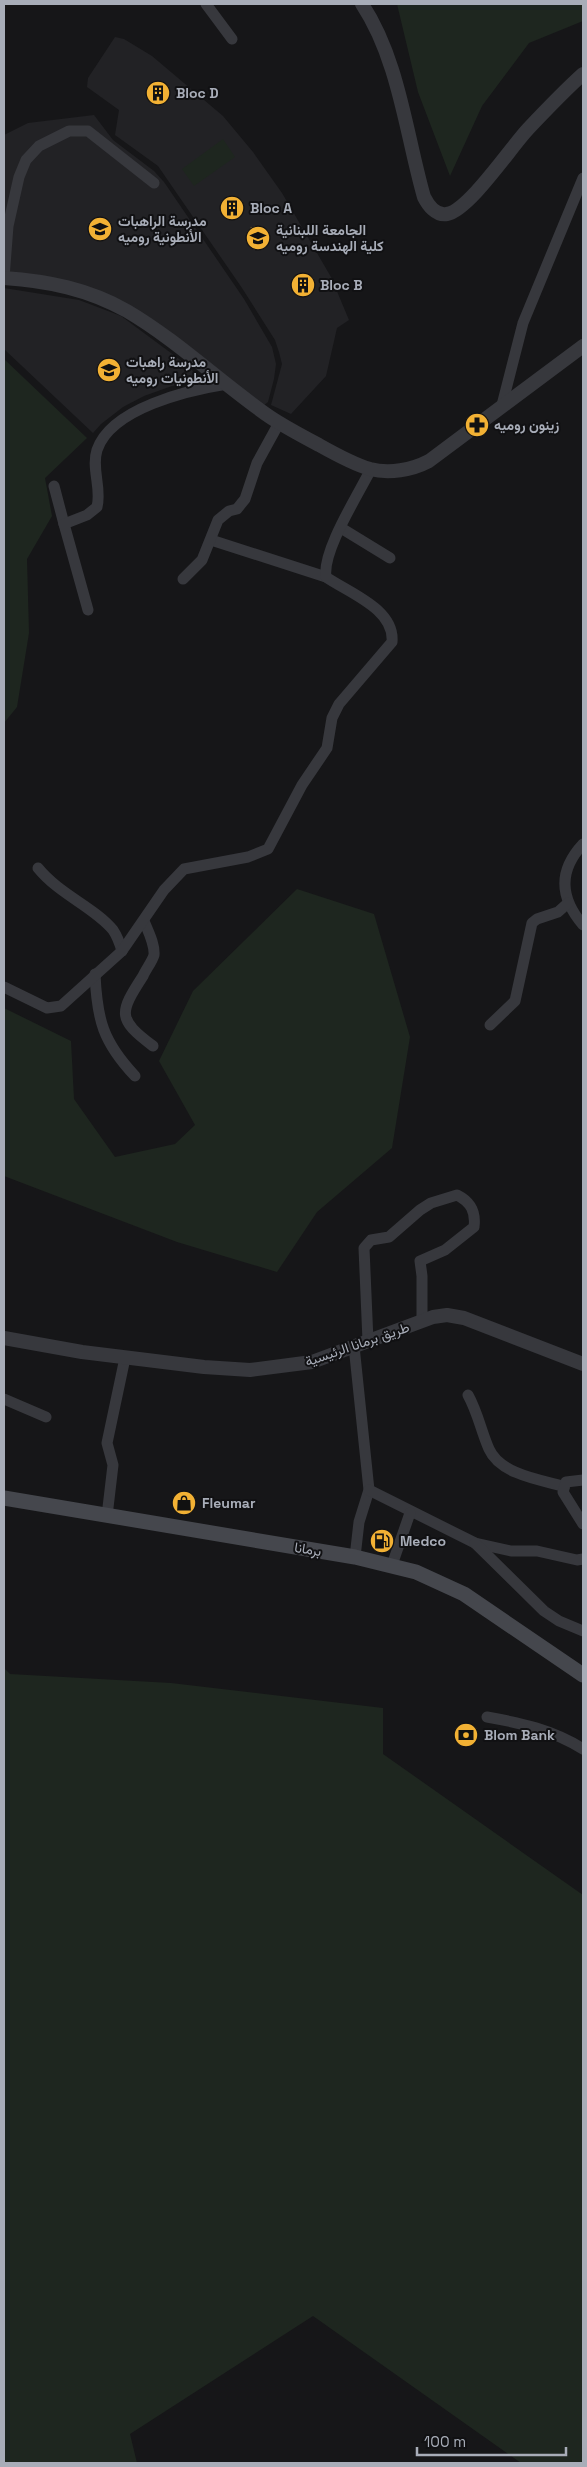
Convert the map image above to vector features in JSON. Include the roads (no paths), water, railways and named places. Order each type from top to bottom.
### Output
[{"type":"main road","name":"برمانا","points":[[4,1498],[355,1557],[416,1572],[464,1594],[583,1676]]},
{"type":"street","points":[[206,4],[232,39]]},
{"type":"street","points":[[362,4],[380,42],[395,81],[424,197],[427,205],[439,214],[446,215],[453,212],[472,196],[528,128],[583,74]]},
{"type":"street","points":[[154,183],[88,132],[68,131],[39,146],[26,160],[19,177],[8,226],[4,278],[49,283],[77,289],[106,300],[151,328],[279,423],[329,450],[371,469],[407,470],[419,466],[457,441],[502,405],[583,346]]},
{"type":"street","points":[[502,405],[523,323],[583,178]]},
{"type":"street","points":[[64,524],[87,515],[97,507],[99,482],[95,460],[97,450],[109,430],[120,421],[162,399],[181,392],[227,384]]},
{"type":"street","points":[[183,579],[202,560],[218,520],[229,511],[236,509],[245,499],[256,463],[279,423]]},
{"type":"street","points":[[326,577],[325,563],[371,469]]},
{"type":"street","points":[[54,486],[75,569],[88,610]]},
{"type":"street","points":[[341,528],[390,558]]},
{"type":"street","points":[[4,987],[51,1009],[60,1006],[122,951],[164,890],[184,869],[248,857],[268,849],[302,785],[327,748],[332,718],[339,704],[392,642],[393,632],[383,616],[326,577],[211,540]]},
{"type":"street","points":[[583,844],[569,864],[565,879],[568,903],[583,925]]},
{"type":"street","points":[[38,868],[53,885],[104,920],[114,931],[122,951]]},
{"type":"street","points":[[490,1025],[515,1000],[532,923],[537,918],[558,912],[568,903]]},
{"type":"street","points":[[144,921],[152,940],[154,954],[128,999],[125,1010],[126,1022],[134,1032],[153,1046]]},
{"type":"street","points":[[95,974],[96,1002],[106,1039],[134,1076]]},
{"type":"street","points":[[368,1341],[364,1248],[371,1240],[389,1237],[430,1203],[457,1195],[468,1200],[475,1216],[474,1227],[445,1250],[420,1261],[422,1276],[422,1322]]},
{"type":"street","name":"طريق برمانا الرئيسية","points":[[4,1338],[125,1358],[250,1370],[312,1362],[422,1322],[447,1315],[464,1318],[583,1364]]},
{"type":"street","points":[[354,1346],[369,1490],[359,1522],[355,1557]]},
{"type":"street","points":[[107,1516],[113,1465],[107,1443],[125,1358]]},
{"type":"street","points":[[468,1395],[478,1413],[490,1451],[496,1460],[503,1466],[538,1480],[563,1486]]},
{"type":"street","points":[[4,1399],[46,1416]]},
{"type":"street","points":[[563,1486],[569,1481],[583,1480]]},
{"type":"street","points":[[563,1486],[565,1498],[583,1524]]},
{"type":"street","points":[[369,1490],[410,1513],[475,1544],[511,1551],[537,1551],[577,1560],[583,1558]]},
{"type":"street","points":[[392,1565],[410,1513]]},
{"type":"street","points":[[475,1544],[544,1611],[583,1631]]},
{"type":"street","points":[[487,1717],[534,1726],[568,1739],[583,1748]]},
{"type":"place","name":"Bloc D","points":[[158,93]]},
{"type":"place","name":"Bloc A","points":[[232,208]]},
{"type":"place","name":"مدرسة الراهبات الأنطونية روميه","points":[[100,229]]},
{"type":"place","name":"الجامعة اللبنانية كلية الهندسة روميه","points":[[258,238]]},
{"type":"place","name":"Bloc B","points":[[303,285]]},
{"type":"place","name":"مدرسة راهبات الأنطونيات روميه","points":[[109,370]]},
{"type":"place","name":"زينون روميه","points":[[477,425]]},
{"type":"place","name":"Fleumar","points":[[184,1503]]},
{"type":"place","name":"Medco","points":[[382,1541]]},
{"type":"place","name":"Blom Bank","points":[[466,1735]]}]
